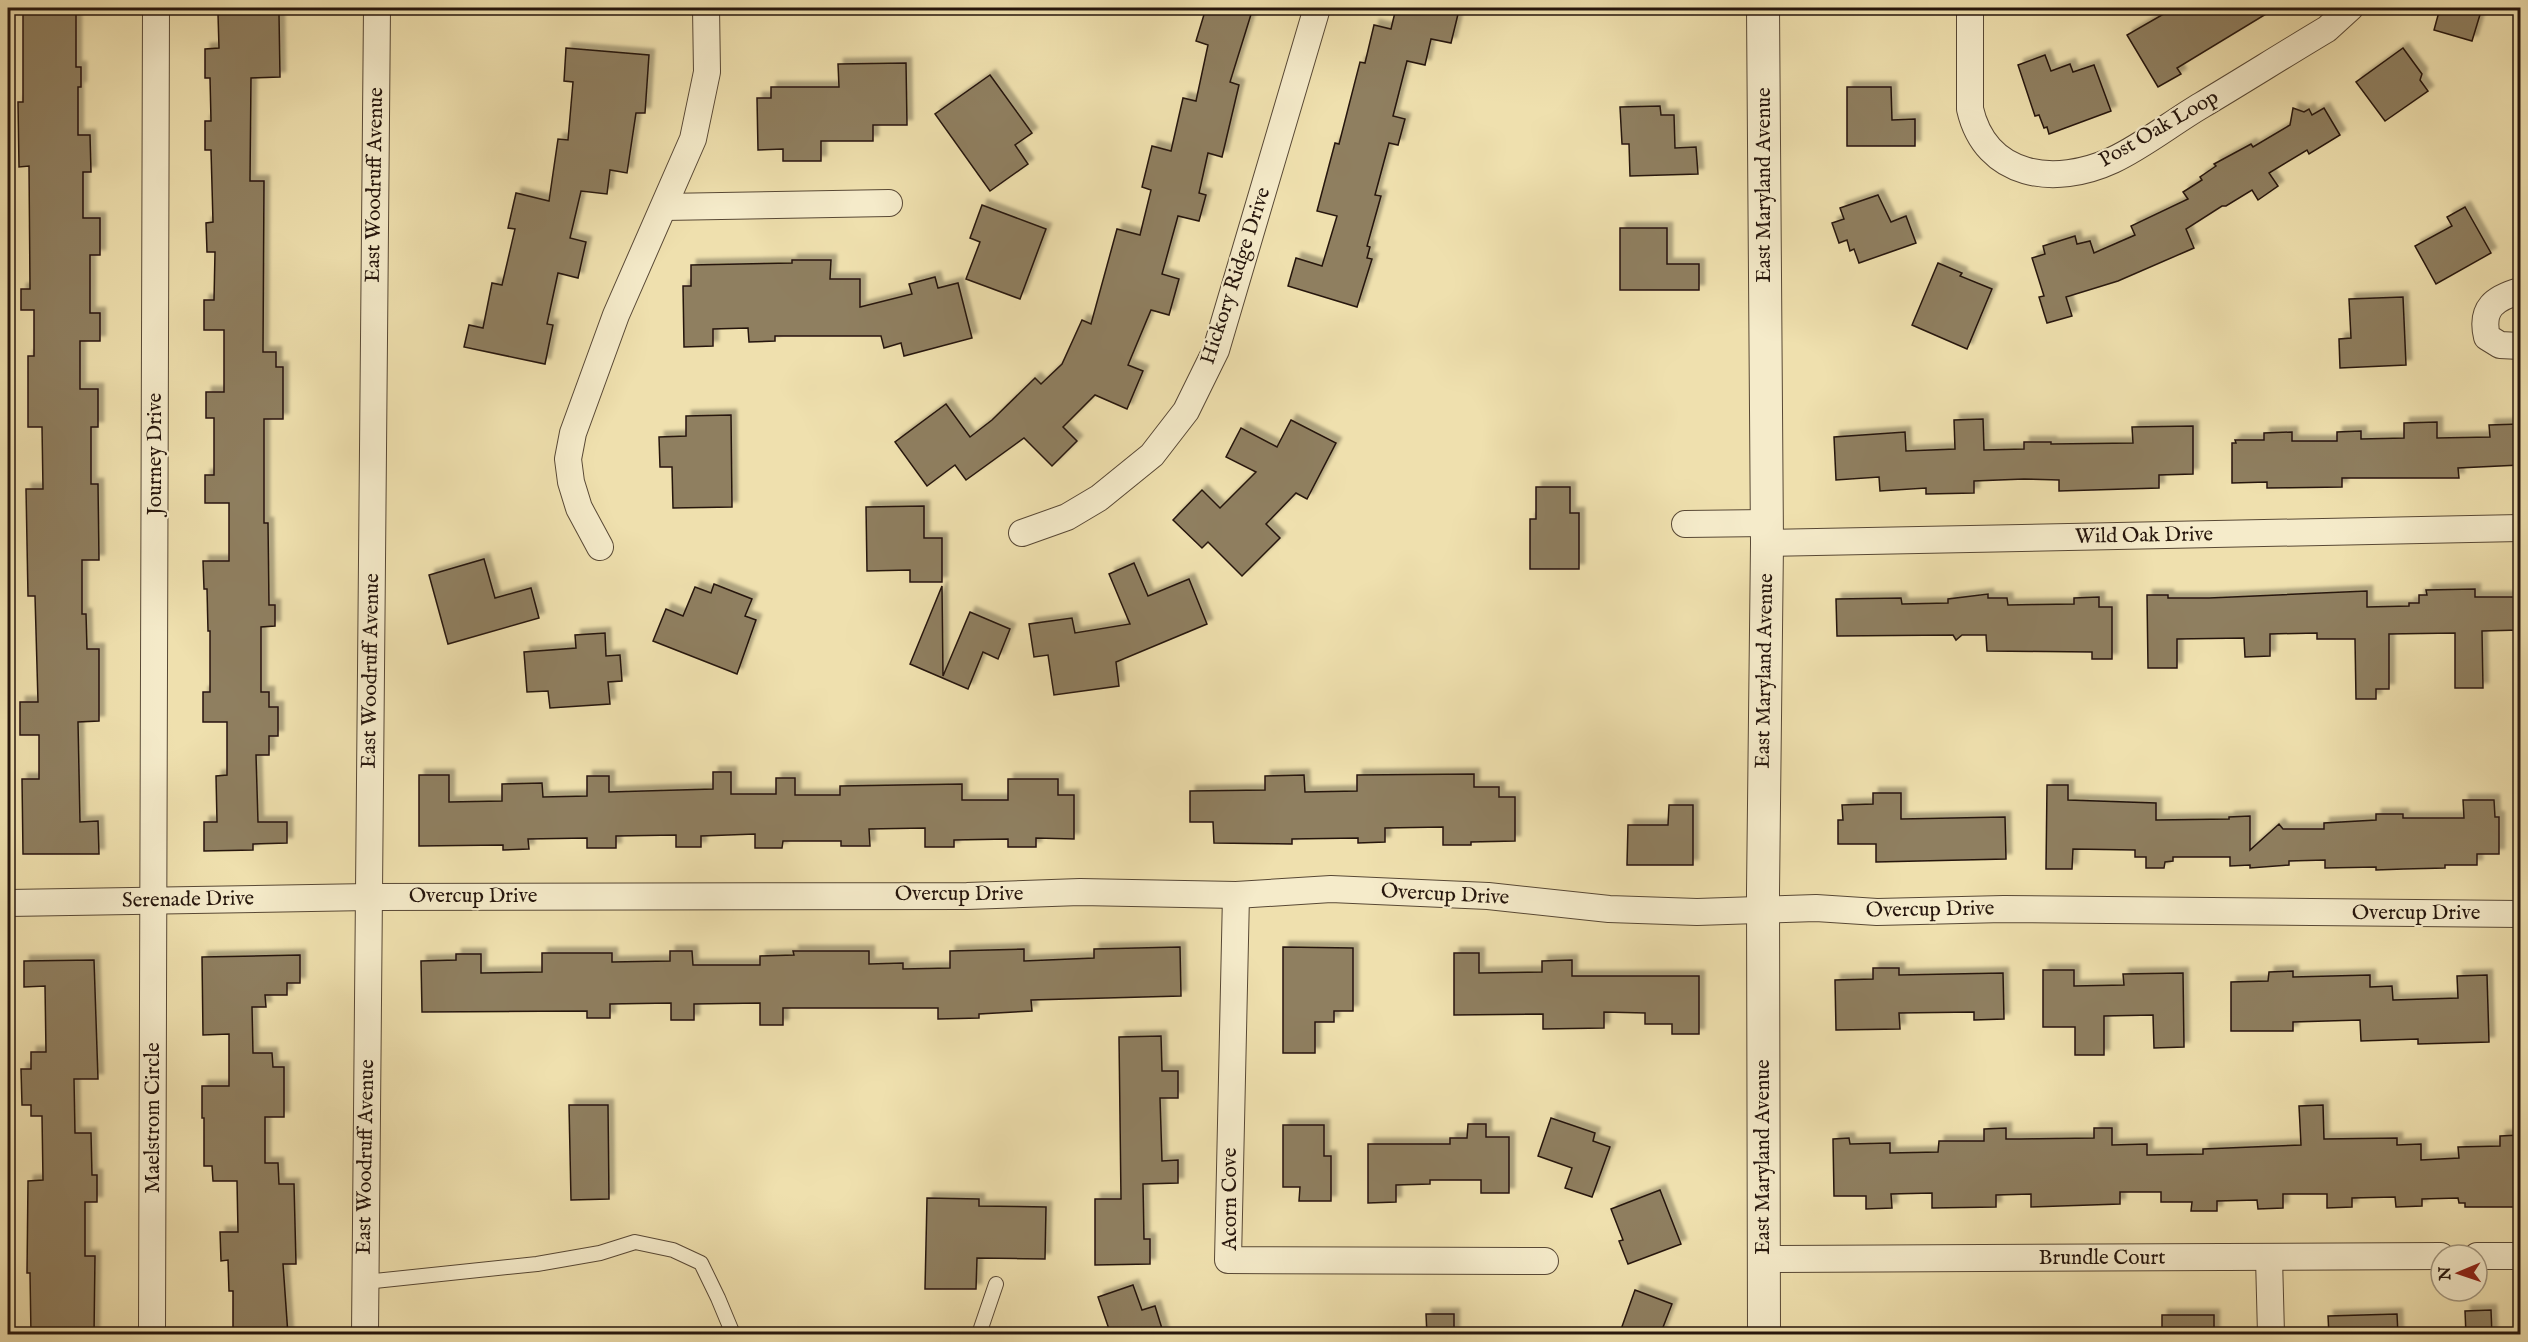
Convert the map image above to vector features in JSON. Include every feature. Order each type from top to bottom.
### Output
[{"type":"street","name":"Journey Drive","points":[[154,901],[156,8]]},
{"type":"street","name":"East Woodruff Avenue","points":[[365,1335],[377,8]]},
{"type":"street","points":[[600,547],[579,508],[571,482],[568,459],[573,433],[616,315],[693,139],[707,72],[706,8]]},
{"type":"street","name":"Hickory Ridge Drive","points":[[1022,532],[1067,517],[1099,498],[1152,455],[1186,411],[1216,350],[1317,8]]},
{"type":"street","name":"East Maryland Avenue","points":[[1763,8],[1766,533],[1762,1259],[1764,1335]]},
{"type":"street","name":"Post Oak Loop","points":[[1970,8],[1970,109],[1973,124],[1983,143],[1999,159],[2022,170],[2054,174],[2095,167],[2115,159],[2327,29],[2350,8]]},
{"type":"street","points":[[664,207],[890,203]]},
{"type":"street","points":[[2520,291],[2494,301],[2486,315],[2484,326],[2487,336],[2500,345],[2520,346]]},
{"type":"street","name":"Wild Oak Drive","points":[[1684,524],[1766,533],[2520,528]]},
{"type":"street","name":"Overcup Drive","points":[[369,897],[849,894],[967,896],[1080,892],[1236,895],[1331,889],[1488,896],[1609,909],[1697,912],[1816,908],[1877,912],[2004,909],[2520,914]]},
{"type":"street","name":"Acorn Cove","points":[[1236,895],[1228,1260],[1545,1261]]},
{"type":"street","name":"Serenade Drive","points":[[8,903],[369,897]]},
{"type":"street","name":"Maelstrom Circle","points":[[152,1335],[154,901]]},
{"type":"street","points":[[2489,1256],[2520,1256]]},
{"type":"street","name":"Brundle Court","points":[[1762,1259],[2429,1257]]},
{"type":"street","points":[[2269,1258],[2271,1335]]},
{"type":"lane","points":[[365,1282],[537,1264],[600,1253],[635,1242],[673,1250],[701,1263],[733,1335]]},
{"type":"lane","points":[[979,1335],[996,1284]]},
{"type":"building","points":[[1206,8],[1253,8],[1230,82],[1239,85],[1222,157],[1208,153],[1199,193],[1206,195],[1199,221],[1178,216],[1162,274],[1179,279],[1169,315],[1151,310],[1128,365],[1143,371],[1127,409],[1095,395],[1063,427],[1077,441],[1052,466],[1024,438],[966,480],[955,465],[927,486],[895,442],[946,404],[970,437],[992,420],[1035,378],[1041,384],[1062,364],[1082,320],[1091,324],[1117,229],[1140,235],[1151,190],[1142,187],[1152,146],[1171,151],[1183,98],[1196,101],[1208,45],[1196,41]]},
{"type":"building","points":[[1396,8],[1459,10],[1451,43],[1431,39],[1425,65],[1407,61],[1393,116],[1405,119],[1398,145],[1389,143],[1375,195],[1381,196],[1367,246],[1370,247],[1367,258],[1372,259],[1357,307],[1288,286],[1296,258],[1322,266],[1337,216],[1317,211],[1335,143],[1339,144],[1360,62],[1365,63],[1374,25],[1391,29]]},
{"type":"building","points":[[2174,8],[2276,8],[2177,68],[2181,74],[2158,87],[2127,35]]},
{"type":"building","points":[[2440,8],[2482,8],[2472,41],[2434,30]]},
{"type":"building","points":[[23,11],[76,11],[76,67],[81,67],[81,87],[78,87],[78,135],[90,135],[91,172],[83,172],[83,218],[100,218],[100,255],[90,255],[90,313],[100,313],[100,341],[80,341],[80,389],[98,389],[98,427],[91,427],[91,484],[98,484],[99,560],[82,560],[82,614],[86,614],[87,649],[99,649],[99,721],[78,722],[80,822],[98,821],[99,854],[23,854],[22,779],[39,779],[39,735],[20,735],[20,702],[38,702],[35,596],[28,596],[26,489],[43,489],[42,427],[28,427],[28,356],[34,356],[34,310],[21,310],[21,289],[30,289],[29,166],[19,167],[18,102],[23,102]]},
{"type":"building","points":[[218,14],[279,14],[280,77],[251,78],[250,181],[264,181],[263,352],[276,352],[276,367],[283,367],[283,419],[264,419],[264,523],[268,523],[269,605],[275,605],[275,626],[261,627],[261,692],[269,692],[269,707],[278,707],[278,736],[269,736],[269,755],[256,755],[258,822],[287,822],[287,843],[253,844],[253,850],[204,851],[204,822],[217,822],[216,776],[227,775],[227,722],[203,722],[203,692],[210,692],[210,631],[208,631],[207,589],[204,589],[203,561],[229,561],[229,503],[205,503],[205,475],[214,475],[214,418],[206,418],[206,392],[224,392],[224,330],[204,330],[204,300],[214,300],[215,252],[207,252],[206,223],[213,222],[211,150],[205,150],[205,121],[211,121],[210,78],[205,78],[205,49],[219,48]]},
{"type":"building","points":[[566,48],[649,55],[645,113],[636,113],[627,173],[610,170],[607,194],[581,191],[570,238],[586,242],[578,278],[558,273],[547,324],[553,325],[545,364],[464,347],[469,325],[483,328],[492,283],[502,285],[515,229],[508,228],[516,193],[549,201],[558,139],[568,140],[573,82],[564,81]]},
{"type":"building","points":[[2403,48],[2422,74],[2420,80],[2428,91],[2385,121],[2356,82]]},
{"type":"building","points":[[2045,55],[2051,71],[2070,64],[2073,72],[2094,65],[2111,111],[2049,134],[2039,115],[2035,116],[2018,65]]},
{"type":"building","points":[[906,63],[907,125],[873,125],[873,141],[821,141],[821,161],[783,161],[783,149],[758,150],[757,98],[771,98],[771,87],[839,87],[838,64]]},
{"type":"building","points":[[990,75],[1032,133],[1015,145],[1028,164],[990,191],[935,114]]},
{"type":"building","points":[[1847,87],[1891,87],[1892,120],[1915,119],[1915,146],[1847,146]]},
{"type":"building","points":[[1660,106],[1661,115],[1674,115],[1675,148],[1696,147],[1698,174],[1630,176],[1629,144],[1622,144],[1620,107]]},
{"type":"building","points":[[2293,108],[2304,112],[2309,109],[2312,115],[2324,108],[2340,135],[2309,154],[2307,150],[2269,173],[2278,186],[2258,200],[2252,190],[2186,229],[2194,248],[2118,281],[2066,297],[2072,316],[2047,323],[2039,297],[2044,296],[2032,258],[2045,254],[2043,246],[2075,236],[2077,244],[2090,241],[2094,253],[2135,235],[2131,226],[2188,199],[2183,192],[2202,180],[2200,177],[2216,166],[2214,164],[2251,144],[2253,147],[2290,125]]},
{"type":"building","points":[[1878,195],[1891,222],[1906,216],[1916,243],[1859,263],[1854,249],[1850,251],[1847,240],[1839,243],[1832,223],[1844,219],[1840,208]]},
{"type":"building","points":[[982,205],[1046,229],[1020,299],[966,279],[980,242],[970,238]]},
{"type":"building","points":[[2465,207],[2491,253],[2436,284],[2415,246],[2452,226],[2447,217]]},
{"type":"building","points":[[1620,228],[1667,228],[1667,264],[1699,264],[1699,290],[1620,290]]},
{"type":"building","points":[[792,260],[831,260],[830,279],[860,279],[860,307],[912,294],[909,284],[935,277],[938,288],[958,283],[972,338],[904,356],[901,343],[884,348],[881,336],[775,336],[775,341],[749,342],[748,328],[713,329],[713,346],[684,347],[683,286],[691,286],[691,265],[792,263]]},
{"type":"building","points":[[1938,263],[1962,273],[1960,276],[1992,289],[1967,349],[1912,325]]},
{"type":"building","points":[[2403,297],[2406,365],[2340,368],[2339,339],[2351,338],[2349,299]]},
{"type":"building","points":[[731,415],[732,507],[673,508],[672,467],[660,467],[659,437],[686,436],[686,416]]},
{"type":"building","points":[[1983,419],[1984,450],[2024,449],[2024,442],[2133,443],[2132,427],[2193,426],[2193,474],[2159,475],[2159,488],[2059,491],[2059,480],[2024,479],[1974,481],[1974,493],[1926,494],[1926,488],[1880,491],[1879,477],[1836,480],[1834,437],[1905,432],[1906,451],[1955,449],[1954,420]]},
{"type":"building","points":[[1291,420],[1336,443],[1307,499],[1296,493],[1266,524],[1280,538],[1242,576],[1208,542],[1202,548],[1173,520],[1202,490],[1220,508],[1256,472],[1226,457],[1241,428],[1277,447]]},
{"type":"building","points":[[2437,422],[2437,438],[2490,437],[2489,425],[2520,424],[2520,465],[2458,468],[2459,478],[2342,478],[2342,487],[2267,488],[2267,482],[2232,483],[2232,443],[2236,443],[2235,440],[2264,440],[2264,433],[2292,432],[2292,441],[2337,441],[2337,432],[2361,431],[2361,439],[2404,438],[2404,423]]},
{"type":"building","points":[[1536,487],[1570,487],[1570,513],[1579,513],[1579,569],[1530,569],[1530,519],[1536,519]]},
{"type":"building","points":[[924,506],[924,538],[942,538],[942,582],[910,582],[910,570],[867,571],[866,507]]},
{"type":"building","points":[[484,559],[495,598],[531,588],[539,618],[448,644],[429,575]]},
{"type":"building","points":[[1134,563],[1148,596],[1189,579],[1207,624],[1116,662],[1119,686],[1054,695],[1048,655],[1034,657],[1029,624],[1072,618],[1075,633],[1130,624],[1109,574]]},
{"type":"building","points":[[714,584],[752,599],[745,616],[756,620],[737,674],[653,641],[666,609],[683,616],[695,587],[711,593]]},
{"type":"building","points":[[942,586],[943,676],[970,612],[1010,629],[998,659],[983,652],[968,689],[910,664]]},
{"type":"building","points":[[2475,589],[2475,597],[2520,597],[2520,630],[2482,631],[2483,688],[2455,688],[2455,633],[2389,634],[2389,689],[2376,689],[2376,699],[2356,699],[2355,639],[2317,639],[2317,633],[2270,634],[2270,656],[2245,657],[2244,638],[2177,639],[2177,668],[2148,668],[2147,595],[2168,595],[2168,598],[2209,598],[2367,591],[2367,607],[2409,606],[2409,603],[2419,603],[2419,595],[2427,595],[2426,590]]},
{"type":"building","points":[[1988,594],[1988,598],[2007,598],[2008,605],[2074,604],[2074,598],[2099,597],[2099,607],[2112,607],[2112,659],[2092,659],[2092,652],[1987,651],[1986,635],[1962,635],[1956,640],[1953,635],[1837,636],[1836,599],[1901,598],[1902,604],[1948,603],[1948,599]]},
{"type":"building","points":[[605,633],[606,656],[620,655],[622,681],[608,682],[610,704],[550,708],[548,691],[527,692],[524,652],[576,648],[575,635]]},
{"type":"building","points":[[713,772],[731,772],[731,794],[776,794],[776,778],[795,778],[795,795],[840,795],[840,786],[962,784],[962,800],[1008,800],[1008,779],[1058,779],[1058,795],[1074,795],[1074,839],[1036,838],[1036,847],[1008,847],[1008,839],[954,840],[954,847],[925,847],[925,828],[869,829],[870,846],[841,846],[841,841],[783,841],[782,848],[755,848],[755,834],[701,836],[701,847],[676,847],[676,835],[616,836],[616,848],[587,848],[587,838],[528,839],[529,849],[503,850],[503,845],[419,846],[419,775],[449,775],[449,802],[502,801],[502,784],[542,783],[543,797],[587,796],[587,776],[609,776],[609,792],[713,789]]},
{"type":"building","points":[[1474,774],[1474,787],[1499,787],[1499,797],[1515,797],[1515,841],[1443,845],[1443,827],[1385,828],[1385,842],[1358,843],[1358,838],[1292,839],[1292,844],[1214,843],[1213,822],[1190,822],[1190,791],[1265,790],[1265,776],[1304,775],[1305,792],[1357,791],[1357,775]]},
{"type":"building","points":[[2047,785],[2068,785],[2068,800],[2156,803],[2156,820],[2229,819],[2229,817],[2250,816],[2250,850],[2279,824],[2283,829],[2324,829],[2324,823],[2376,820],[2376,814],[2403,814],[2403,818],[2464,818],[2463,800],[2494,800],[2495,817],[2499,817],[2499,854],[2477,854],[2477,865],[2445,865],[2445,868],[2376,870],[2376,867],[2325,868],[2325,860],[2289,861],[2289,865],[2250,868],[2250,865],[2230,866],[2230,857],[2173,857],[2173,861],[2165,862],[2164,868],[2146,868],[2146,857],[2135,857],[2135,850],[2073,849],[2072,869],[2046,869]]},
{"type":"building","points":[[1873,793],[1901,793],[1901,819],[2005,817],[2006,859],[1876,862],[1876,844],[1838,844],[1838,820],[1843,820],[1842,805],[1873,804]]},
{"type":"building","points":[[1669,805],[1693,805],[1693,865],[1627,865],[1628,825],[1668,825]]},
{"type":"building","points":[[1180,947],[1181,996],[1031,1000],[1032,1011],[979,1014],[979,1018],[938,1019],[938,1008],[783,1008],[783,1025],[760,1025],[760,1003],[694,1004],[694,1020],[671,1020],[671,1003],[610,1004],[610,1018],[587,1018],[587,1011],[422,1012],[421,961],[456,960],[456,954],[481,954],[481,973],[542,972],[542,953],[612,953],[612,962],[670,961],[670,951],[692,951],[693,965],[760,965],[760,956],[794,955],[793,951],[869,951],[869,964],[903,963],[903,969],[950,968],[950,951],[1024,949],[1024,961],[1094,958],[1094,949]]},
{"type":"building","points":[[1283,947],[1353,948],[1353,1011],[1334,1011],[1334,1022],[1315,1022],[1315,1053],[1283,1053]]},
{"type":"building","points":[[1454,953],[1479,953],[1479,973],[1542,972],[1542,961],[1572,960],[1572,976],[1699,976],[1699,1034],[1672,1034],[1672,1024],[1645,1024],[1645,1013],[1604,1012],[1604,1028],[1543,1029],[1543,1014],[1454,1015]]},
{"type":"building","points":[[300,955],[300,983],[287,983],[287,995],[265,995],[266,1007],[252,1007],[253,1053],[272,1053],[273,1067],[284,1067],[284,1117],[265,1117],[265,1163],[278,1163],[279,1184],[294,1184],[296,1264],[283,1264],[288,1335],[233,1335],[233,1291],[229,1291],[228,1260],[221,1261],[220,1232],[238,1232],[237,1181],[213,1181],[212,1166],[204,1166],[204,1118],[202,1118],[202,1086],[229,1086],[229,1034],[203,1035],[202,957]]},
{"type":"building","points":[[94,960],[98,1079],[74,1079],[75,1133],[91,1133],[92,1175],[97,1175],[97,1202],[85,1202],[85,1256],[95,1256],[94,1335],[31,1335],[30,1273],[27,1273],[28,1181],[43,1180],[42,1116],[31,1116],[31,1105],[22,1105],[21,1069],[31,1069],[31,1052],[46,1052],[45,986],[24,987],[24,961]]},
{"type":"building","points":[[1873,968],[1899,968],[1899,975],[2003,973],[2004,1019],[1974,1020],[1974,1012],[1899,1013],[1900,1029],[1836,1030],[1835,980],[1873,979]]},
{"type":"building","points":[[2043,970],[2074,970],[2074,986],[2124,985],[2123,974],[2183,973],[2184,1047],[2154,1048],[2153,1015],[2104,1016],[2104,1055],[2075,1055],[2075,1027],[2043,1027]]},
{"type":"building","points":[[2293,971],[2293,977],[2370,975],[2370,987],[2392,986],[2393,1000],[2458,998],[2457,976],[2487,975],[2489,1042],[2418,1044],[2418,1039],[2361,1041],[2360,1020],[2293,1022],[2293,1031],[2231,1031],[2231,982],[2268,981],[2269,972]]},
{"type":"building","points":[[1161,1036],[1162,1071],[1178,1071],[1178,1098],[1160,1098],[1162,1161],[1178,1160],[1178,1183],[1143,1184],[1144,1239],[1150,1239],[1150,1264],[1095,1265],[1095,1199],[1121,1199],[1119,1037]]},
{"type":"building","points":[[569,1105],[608,1105],[609,1199],[571,1200]]},
{"type":"building","points":[[2323,1105],[2324,1139],[2397,1138],[2397,1145],[2421,1144],[2421,1160],[2459,1158],[2458,1147],[2500,1146],[2500,1136],[2520,1135],[2520,1207],[2465,1207],[2465,1203],[2459,1203],[2458,1198],[2422,1199],[2422,1206],[2396,1207],[2395,1197],[2352,1198],[2352,1207],[2327,1208],[2327,1194],[2283,1194],[2283,1208],[2258,1209],[2257,1200],[2217,1201],[2217,1211],[2191,1211],[2192,1202],[2161,1202],[2161,1192],[2120,1192],[2120,1204],[2031,1207],[2031,1194],[1996,1195],[1996,1207],[1932,1208],[1932,1193],[1891,1194],[1892,1208],[1866,1209],[1866,1196],[1834,1196],[1833,1139],[1849,1138],[1850,1144],[1890,1143],[1890,1153],[1938,1152],[1939,1141],[1984,1141],[1984,1129],[2006,1128],[2006,1139],[2020,1139],[2094,1138],[2094,1128],[2112,1128],[2112,1145],[2147,1144],[2147,1155],[2203,1154],[2203,1149],[2301,1145],[2299,1106]]},
{"type":"building","points":[[1551,1118],[1595,1133],[1593,1141],[1610,1147],[1592,1197],[1565,1188],[1572,1168],[1538,1156]]},
{"type":"building","points":[[1468,1124],[1486,1124],[1486,1137],[1509,1137],[1509,1193],[1481,1193],[1481,1180],[1430,1180],[1430,1184],[1396,1185],[1396,1202],[1368,1203],[1368,1144],[1450,1144],[1450,1138],[1467,1138]]},
{"type":"building","points":[[1283,1125],[1324,1125],[1324,1156],[1331,1156],[1331,1201],[1299,1201],[1300,1187],[1283,1187]]},
{"type":"building","points":[[1660,1190],[1681,1244],[1628,1264],[1619,1241],[1623,1240],[1611,1209]]},
{"type":"building","points":[[927,1198],[979,1199],[979,1206],[1046,1207],[1045,1259],[977,1258],[976,1289],[925,1289]]},
{"type":"building","points":[[1133,1285],[1142,1310],[1155,1306],[1164,1335],[1111,1335],[1098,1297]]},
{"type":"building","points":[[1635,1290],[1672,1304],[1660,1335],[1619,1335]]},
{"type":"building","points":[[2491,1310],[2492,1335],[2466,1335],[2465,1311]]},
{"type":"building","points":[[1426,1314],[1454,1314],[1454,1335],[1427,1335]]},
{"type":"building","points":[[2397,1314],[2398,1335],[2329,1335],[2328,1316]]},
{"type":"building","points":[[2162,1315],[2214,1315],[2214,1335],[2162,1335]]}]
